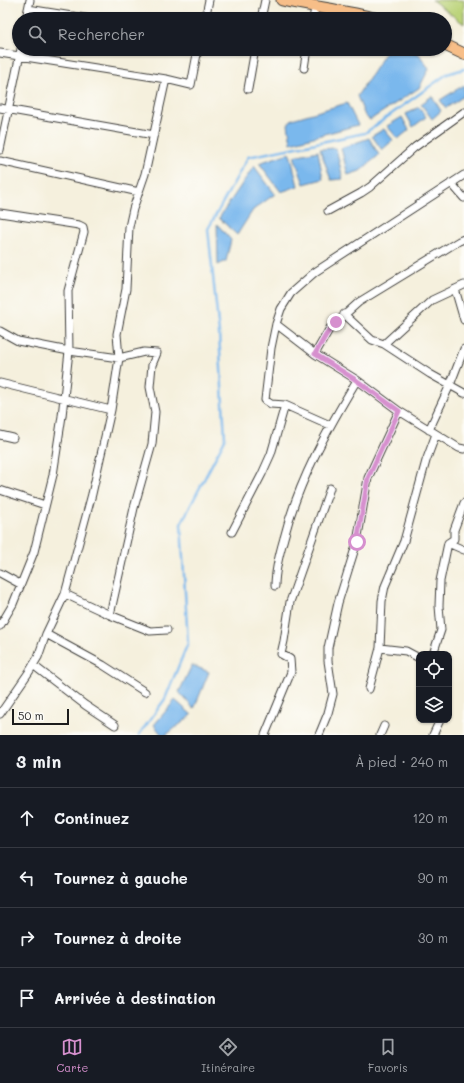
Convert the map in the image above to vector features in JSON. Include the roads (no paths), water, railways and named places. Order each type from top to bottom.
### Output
[{"type":"main road","points":[[282,0],[315,8],[344,12]]},
{"type":"main road","points":[[452,48],[464,54]]},
{"type":"street","points":[[27,12],[30,0]]},
{"type":"street","points":[[206,12],[209,0]]},
{"type":"street","points":[[262,12],[265,0]]},
{"type":"street","points":[[314,12],[315,8]]},
{"type":"street","points":[[28,9],[47,12]]},
{"type":"street","points":[[0,53],[12,52]]},
{"type":"street","points":[[0,150],[19,56]]},
{"type":"street","points":[[42,56],[191,85],[197,56]]},
{"type":"street","points":[[248,89],[254,56]]},
{"type":"street","points":[[304,68],[306,56]]},
{"type":"street","points":[[0,714],[38,657],[46,634],[65,594],[92,494],[111,410],[119,358],[117,334],[126,289],[129,227],[133,209],[145,174],[166,79]]},
{"type":"street","points":[[0,108],[154,135]]},
{"type":"street","points":[[328,211],[370,187],[415,146],[464,112]]},
{"type":"street","points":[[0,161],[139,192]]},
{"type":"street","points":[[330,425],[285,406],[271,404],[265,400],[271,348],[281,309],[286,300],[305,279],[464,175]]},
{"type":"street","points":[[451,184],[464,198]]},
{"type":"street","points":[[0,213],[78,225],[83,227],[84,232],[68,291],[69,351],[53,475],[34,552],[13,604],[0,626]]},
{"type":"street","points":[[315,354],[330,328],[359,302],[464,239]]},
{"type":"street","points":[[384,344],[432,300],[464,285]]},
{"type":"street","points":[[454,289],[464,320]]},
{"type":"street","points":[[344,314],[372,340],[384,344],[450,386],[464,393]]},
{"type":"street","points":[[276,324],[315,354],[356,380],[399,411],[459,448],[464,449]]},
{"type":"street","points":[[0,331],[18,341],[69,351],[119,358],[144,352],[157,353],[152,365],[150,387],[155,412],[152,444],[134,508],[110,615]]},
{"type":"street","points":[[369,689],[380,648],[382,601],[385,586],[404,541],[426,461],[432,432],[464,349]]},
{"type":"street","points":[[275,586],[276,570],[290,515],[318,449],[356,380]]},
{"type":"street","points":[[0,383],[26,390],[64,397],[111,410]]},
{"type":"street","points":[[232,532],[271,454],[285,406]]},
{"type":"street","points":[[319,735],[330,707],[333,694],[328,661],[328,648],[338,603],[357,542],[368,478],[399,411]]},
{"type":"street","points":[[0,435],[13,438]]},
{"type":"street","points":[[265,735],[291,672],[290,660],[281,654],[290,602],[330,488]]},
{"type":"street","points":[[0,490],[45,505]]},
{"type":"street","points":[[435,651],[441,630],[439,606],[440,581],[448,543],[454,539],[454,530],[464,503]]},
{"type":"street","points":[[448,543],[464,550]]},
{"type":"street","points":[[0,573],[20,584]]},
{"type":"street","points":[[65,594],[110,615],[150,631],[167,630]]},
{"type":"street","points":[[46,634],[103,665],[146,692]]},
{"type":"street","points":[[380,648],[406,651],[416,656]]},
{"type":"street","points":[[33,665],[85,706],[115,725]]},
{"type":"street","points":[[433,735],[439,723]]},
{"type":"street","points":[[380,735],[384,726]]},
{"type":"water","points":[[383,56],[420,56],[429,69],[419,88],[370,120],[365,116],[357,96]]},
{"type":"water","points":[[464,85],[464,96],[446,108],[440,100]]},
{"type":"water","points":[[432,96],[441,111],[432,119],[421,104]]},
{"type":"water","points":[[347,103],[358,125],[291,143],[288,124],[292,119]]},
{"type":"water","points":[[419,107],[426,117],[413,127],[406,114]]},
{"type":"water","points":[[402,117],[409,130],[398,139],[387,126]]},
{"type":"water","points":[[384,129],[393,140],[382,150],[372,136]]},
{"type":"water","points":[[369,138],[379,155],[360,171],[348,175],[341,148]]},
{"type":"water","points":[[336,148],[343,179],[331,180],[320,149]]},
{"type":"water","points":[[318,151],[323,179],[304,184],[294,156]]},
{"type":"water","points":[[289,153],[298,186],[281,192],[259,163]]},
{"type":"water","points":[[254,166],[275,194],[253,210],[237,235],[219,218]]},
{"type":"water","points":[[217,224],[231,240],[226,261],[218,265]]},
{"type":"water","points":[[192,665],[209,672],[194,709],[179,692]]},
{"type":"water","points":[[175,700],[192,715],[166,735],[162,735],[154,725]]},
{"type":"waterway","points":[[139,735],[165,699],[188,643],[181,524],[225,439],[219,333],[208,229],[248,157],[365,133],[447,74],[464,69]]}]
